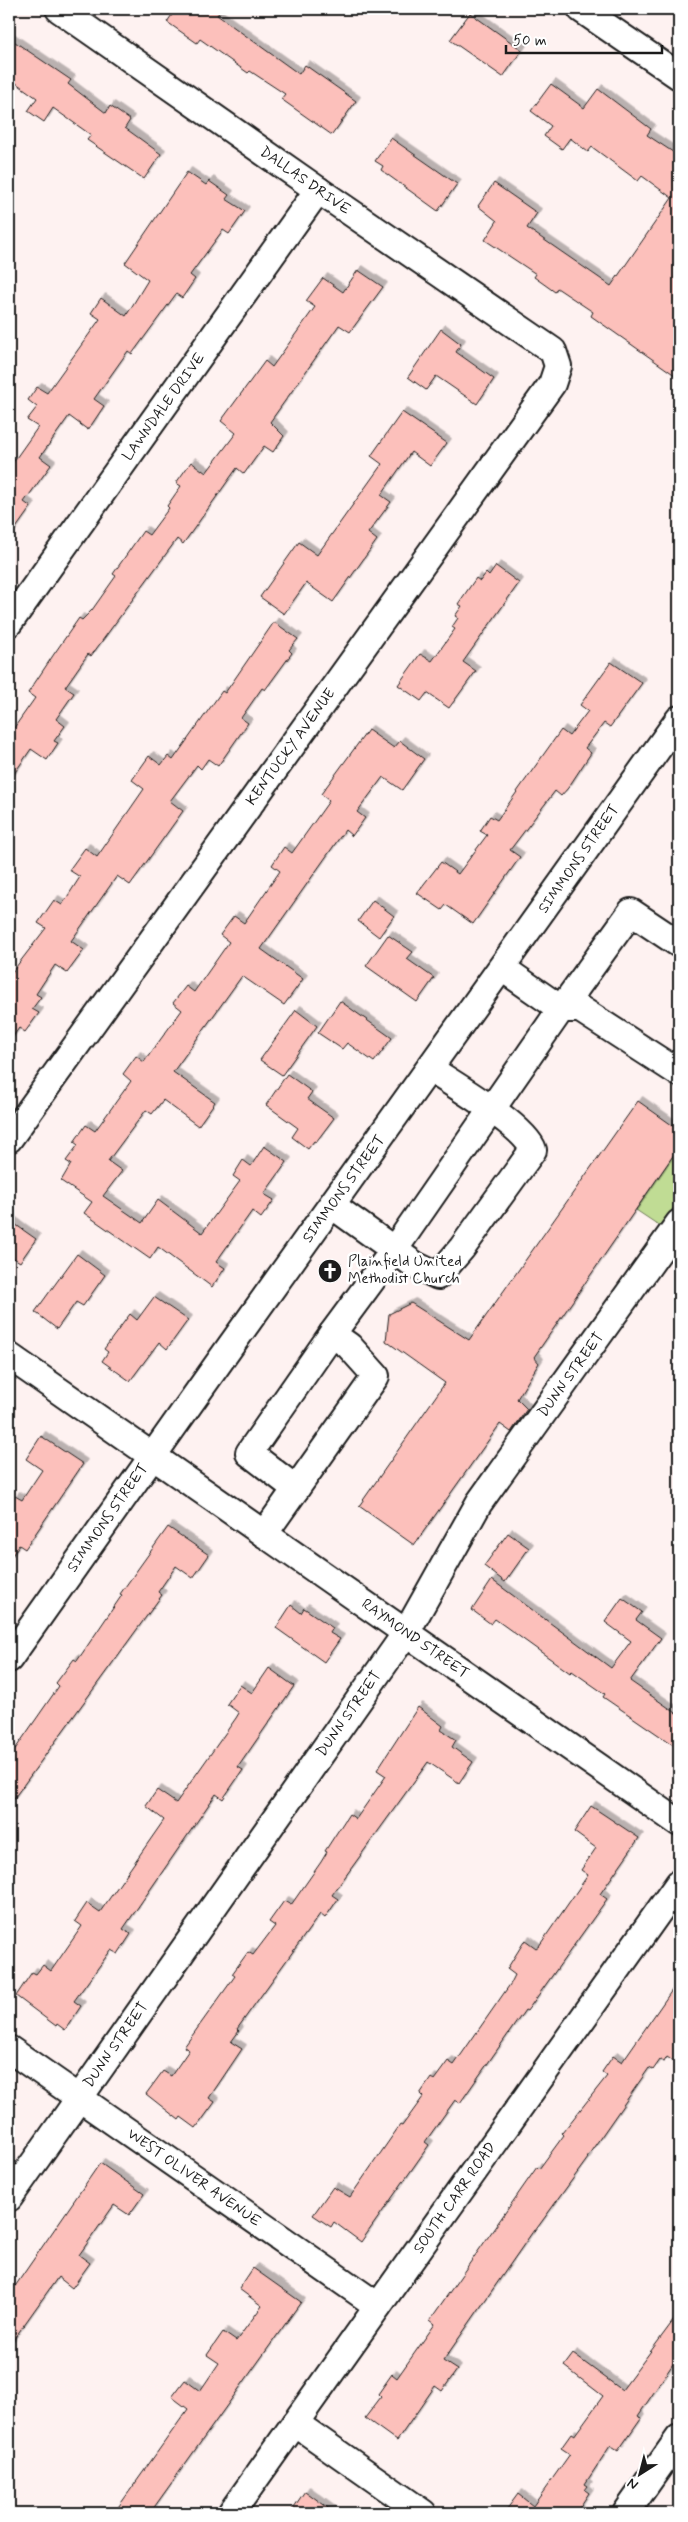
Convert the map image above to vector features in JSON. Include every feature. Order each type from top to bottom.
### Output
[{"type":"street","name":"DALLAS DRIVE","points":[[59,9],[553,351]]},
{"type":"street","points":[[581,9],[679,76]]},
{"type":"street","name":"LAWNDALE DRIVE","points":[[9,623],[318,190]]},
{"type":"street","name":"KENTUCKY AVENUE","points":[[9,1139],[552,384],[558,366],[553,351]]},
{"type":"street","name":"SIMMONS STREET","points":[[9,1660],[152,1456],[333,1206],[679,718]]},
{"type":"street","points":[[296,1489],[249,1453],[332,1334],[394,1250],[560,1010],[631,912],[679,944]]},
{"type":"street","points":[[502,968],[560,1010],[580,1009],[679,1073]]},
{"type":"street","points":[[333,1206],[415,1265],[438,1276],[462,1248],[533,1150],[531,1144],[517,1129],[430,1069]]},
{"type":"street","name":"DUNN STREET","points":[[9,2198],[406,1633],[479,1503],[679,1223]]},
{"type":"street","points":[[264,1534],[376,1376],[349,1346],[332,1334]]},
{"type":"street","name":"RAYMOND STREET","points":[[9,1356],[679,1823]]},
{"type":"street","name":"SOUTH CARR ROAD","points":[[230,2513],[679,1883]]},
{"type":"street","name":"WEST OLIVER AVENUE","points":[[9,2049],[378,2306]]},
{"type":"street","points":[[295,2424],[423,2513]]},
{"type":"street","points":[[626,2513],[679,2438]]},
{"type":"green space","points":[[679,1147],[679,1200],[660,1226],[636,1210]]},
{"type":"building","points":[[176,9],[222,9],[217,15],[299,74],[305,65],[356,101],[332,135],[281,99],[285,94],[250,71],[248,73],[200,39],[197,43],[167,22]]},
{"type":"building","points":[[470,13],[522,50],[503,77],[450,40]]},
{"type":"building","points":[[9,38],[71,80],[68,84],[106,113],[110,106],[130,120],[125,128],[161,154],[144,179],[87,140],[91,135],[53,108],[44,122],[28,111],[37,98],[9,78]]},
{"type":"building","points":[[551,84],[584,108],[598,89],[651,129],[647,135],[679,156],[679,378],[591,316],[593,312],[557,288],[555,292],[534,277],[536,274],[485,240],[497,221],[478,206],[494,183],[537,213],[527,228],[611,286],[672,198],[642,176],[638,181],[592,147],[588,152],[570,138],[562,149],[544,136],[551,126],[531,111]]},
{"type":"building","points":[[391,138],[457,184],[438,211],[381,170],[383,166],[375,161]]},
{"type":"building","points":[[187,172],[206,185],[209,181],[229,195],[226,199],[245,211],[229,234],[223,230],[190,275],[195,279],[182,298],[176,294],[132,354],[128,351],[94,399],[104,406],[88,430],[69,416],[40,457],[51,465],[24,502],[31,507],[9,538],[9,468],[38,427],[27,420],[37,407],[28,400],[37,387],[47,393],[100,319],[91,313],[101,298],[126,316],[148,280],[125,263]]},
{"type":"building","points":[[358,270],[383,287],[350,332],[339,325],[270,422],[284,436],[273,452],[264,446],[244,474],[237,468],[183,544],[177,539],[91,656],[88,654],[65,687],[74,693],[56,719],[65,726],[54,741],[58,743],[47,760],[31,749],[9,781],[9,735],[35,698],[28,693],[54,654],[79,618],[82,620],[92,610],[116,576],[113,574],[143,531],[149,535],[169,508],[167,506],[181,486],[176,483],[191,462],[206,473],[236,433],[221,421],[265,361],[272,367],[315,307],[306,301],[323,278],[343,292]]},
{"type":"building","points":[[441,329],[461,344],[456,352],[494,379],[477,404],[436,376],[426,390],[408,377]]},
{"type":"building","points":[[402,412],[447,443],[430,466],[411,452],[381,495],[391,502],[368,533],[377,540],[333,602],[306,583],[284,614],[260,597],[299,542],[317,555],[382,464],[371,456]]},
{"type":"building","points":[[496,566],[519,583],[463,662],[476,671],[449,708],[427,693],[421,701],[398,685],[420,654],[432,661],[455,629],[452,627],[458,618],[455,616],[462,606],[458,604],[476,578],[480,581],[486,573],[489,576]]},
{"type":"building","points":[[274,622],[298,639],[289,650],[292,653],[265,690],[262,688],[241,718],[248,723],[218,766],[208,759],[201,769],[197,765],[170,801],[183,811],[130,885],[117,876],[71,941],[84,950],[67,973],[55,965],[36,994],[41,997],[32,1009],[39,1013],[25,1032],[19,1028],[9,1042],[9,976],[46,928],[38,923],[54,900],[62,905],[80,877],[69,870],[85,848],[97,857],[144,789],[132,780],[149,756],[161,765],[168,756],[173,760],[222,691],[225,693]]},
{"type":"building","points":[[611,662],[642,683],[610,727],[604,723],[585,748],[591,753],[568,788],[561,796],[555,791],[510,850],[520,857],[473,924],[446,905],[442,910],[417,893],[441,862],[458,874],[487,835],[480,831],[490,816],[497,820],[561,730],[569,736],[588,711],[580,705]]},
{"type":"building","points":[[368,730],[394,748],[400,741],[424,759],[402,790],[383,777],[357,812],[365,818],[352,836],[345,830],[261,949],[303,979],[284,1005],[242,976],[173,1072],[215,1102],[198,1126],[163,1100],[152,1114],[146,1110],[108,1161],[122,1171],[103,1196],[142,1223],[158,1200],[202,1233],[240,1181],[233,1176],[243,1160],[251,1166],[264,1146],[287,1162],[264,1194],[274,1200],[261,1218],[252,1211],[216,1262],[225,1268],[212,1287],[158,1247],[150,1259],[84,1213],[92,1202],[61,1181],[71,1164],[66,1161],[78,1145],[74,1142],[86,1125],[95,1131],[131,1081],[123,1074],[136,1056],[144,1062],[182,1010],[173,1003],[186,986],[194,992],[229,942],[220,935],[234,916],[244,923],[280,871],[272,865],[284,847],[292,853],[329,801],[321,794]]},
{"type":"building","points":[[373,900],[394,916],[379,937],[358,921]]},
{"type":"building","points":[[388,935],[413,952],[407,959],[434,978],[417,1002],[366,966]]},
{"type":"building","points":[[340,1001],[392,1038],[374,1062],[347,1043],[342,1049],[318,1033]]},
{"type":"building","points":[[296,1010],[317,1026],[282,1075],[260,1060]]},
{"type":"building","points":[[287,1074],[312,1092],[307,1099],[334,1118],[316,1142],[314,1141],[308,1149],[292,1137],[298,1128],[266,1105]]},
{"type":"building","points":[[638,1101],[679,1130],[679,1147],[534,1357],[539,1363],[517,1399],[527,1409],[511,1432],[500,1424],[414,1545],[359,1506],[445,1383],[386,1341],[389,1314],[411,1303],[469,1340]]},
{"type":"building","points":[[9,1220],[36,1239],[20,1262],[9,1255]]},
{"type":"building","points":[[77,1254],[105,1275],[83,1306],[76,1302],[57,1329],[35,1312]]},
{"type":"building","points":[[154,1297],[188,1320],[167,1349],[159,1342],[130,1381],[102,1361],[108,1352],[104,1349],[130,1314],[137,1320]]},
{"type":"building","points":[[41,1436],[83,1464],[25,1549],[19,1545],[9,1560],[9,1506],[15,1496],[22,1500],[42,1470],[26,1459]]},
{"type":"building","points":[[168,1527],[209,1555],[193,1578],[176,1566],[158,1592],[162,1595],[9,1805],[9,1758],[59,1686],[56,1683],[74,1659],[77,1661],[122,1595],[120,1594]]},
{"type":"building","points":[[508,1533],[529,1548],[505,1582],[484,1566]]},
{"type":"building","points":[[492,1580],[611,1668],[631,1641],[605,1622],[622,1598],[642,1612],[636,1620],[661,1638],[630,1681],[679,1715],[679,1749],[603,1697],[605,1694],[572,1671],[570,1673],[495,1619],[491,1624],[472,1610]]},
{"type":"building","points":[[291,1605],[301,1613],[304,1608],[333,1628],[330,1633],[340,1639],[324,1662],[276,1628]]},
{"type":"building","points":[[269,1668],[294,1686],[238,1767],[243,1770],[223,1799],[216,1794],[123,1929],[131,1934],[118,1954],[111,1950],[74,2001],[81,2006],[65,2030],[57,2024],[56,2026],[16,1996],[32,1972],[36,1974],[43,1965],[51,1971],[82,1926],[75,1921],[87,1903],[100,1912],[164,1820],[146,1806],[157,1790],[176,1803],[239,1713],[227,1704],[240,1685],[252,1693]]},
{"type":"building","points":[[418,1707],[443,1726],[441,1730],[456,1740],[452,1747],[473,1762],[459,1783],[428,1762],[332,1895],[338,1899],[325,1918],[320,1914],[237,2029],[239,2031],[231,2042],[242,2049],[209,2098],[215,2102],[196,2128],[181,2117],[179,2120],[146,2094],[163,2071],[171,2076],[189,2050],[184,2047],[235,1976],[232,1974],[248,1952],[253,1955],[275,1926],[269,1922],[284,1901],[291,1905],[321,1862],[327,1852],[325,1851],[349,1814],[356,1819],[386,1776],[377,1770]]},
{"type":"building","points":[[591,1806],[639,1838],[600,1894],[607,1899],[527,2011],[525,2010],[460,2103],[455,2100],[425,2142],[429,2145],[361,2242],[334,2222],[331,2227],[313,2215],[333,2187],[350,2197],[400,2125],[402,2126],[423,2097],[420,2094],[431,2078],[434,2080],[448,2061],[454,2065],[511,1983],[515,1975],[507,1969],[525,1940],[536,1948],[539,1946],[588,1875],[581,1870],[596,1848],[574,1832]]},
{"type":"building","points":[[679,1980],[679,2065],[667,2057],[664,2062],[660,2060],[653,2070],[649,2068],[588,2158],[534,2230],[443,2361],[457,2370],[442,2391],[435,2386],[397,2441],[365,2418],[381,2397],[378,2394],[392,2374],[397,2378],[435,2324],[430,2320],[537,2167],[539,2169],[564,2135],[562,2133],[607,2076],[602,2072],[613,2056],[622,2062]]},
{"type":"building","points":[[100,2163],[144,2194],[129,2215],[114,2205],[79,2255],[90,2263],[72,2288],[58,2277],[9,2346],[9,2295]]},
{"type":"building","points":[[253,2268],[301,2302],[150,2513],[114,2513],[188,2409],[172,2397],[185,2380],[200,2391],[219,2363],[207,2355],[223,2332],[236,2341],[262,2306],[239,2289]]},
{"type":"building","points":[[679,2313],[679,2355],[638,2416],[641,2418],[618,2451],[610,2446],[585,2484],[588,2486],[585,2490],[589,2493],[576,2513],[504,2513],[518,2494],[533,2506],[570,2454],[561,2448],[571,2434],[574,2436],[603,2396],[564,2366],[573,2354],[622,2390]]},
{"type":"building","points":[[305,2491],[335,2513],[290,2513]]},
{"type":"place","name":"Plainfield United Methodist Church","points":[[330,1271]]}]
